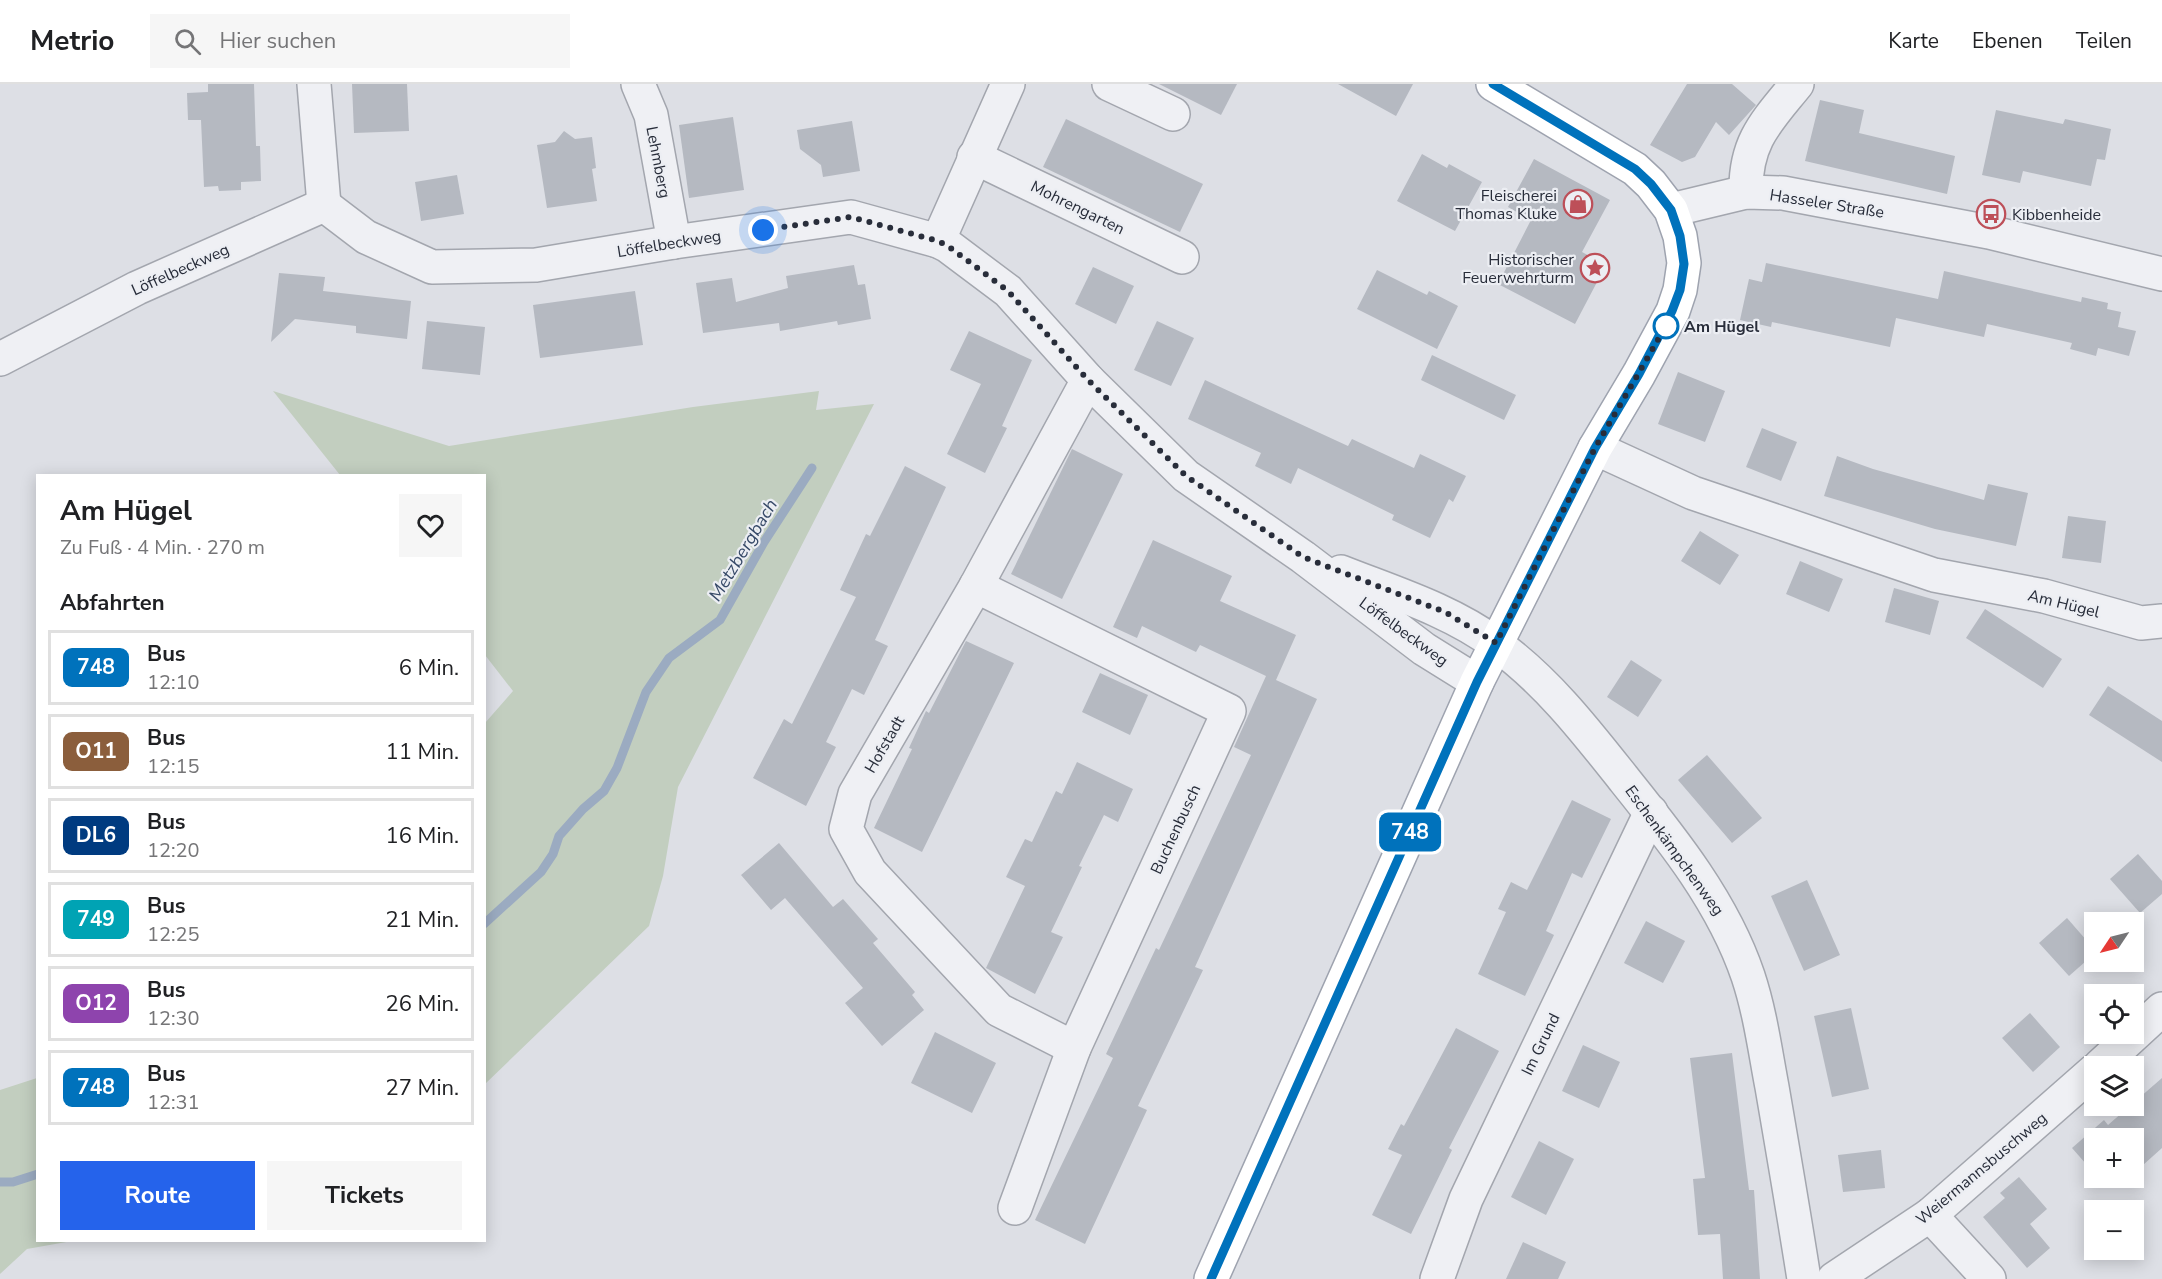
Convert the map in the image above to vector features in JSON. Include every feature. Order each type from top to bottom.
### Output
[{"type":"main road","points":[[1211,1279],[1477,682],[1595,448],[1665,327],[1680,290],[1684,264],[1680,236],[1671,210],[1651,184],[1635,169],[1493,84]]},
{"type":"street","points":[[314,84],[324,205]]},
{"type":"street","name":"Lehmberg","points":[[638,84],[651,115],[674,242]]},
{"type":"street","points":[[938,241],[1008,84]]},
{"type":"street","points":[[1109,84],[1173,114]]},
{"type":"street","points":[[1746,182],[1750,148],[1758,131],[1797,84]]},
{"type":"street","name":"Mohrengarten","points":[[974,158],[1182,257]]},
{"type":"street","name":"Hasseler Straße","points":[[1671,210],[1746,182],[1783,193],[1989,232],[2162,274]]},
{"type":"street","name":"Löffelbeckweg","points":[[0,359],[137,288],[324,205],[366,237],[432,267],[536,265],[674,242],[851,217],[938,241],[1008,291],[1088,380],[1186,476],[1303,557],[1424,649],[1477,682]]},
{"type":"street","name":"Hofstadt","points":[[1074,1048],[999,1010],[870,872],[846,829],[855,794],[976,586],[1088,380]]},
{"type":"street","name":"Am Hügel","points":[[1595,448],[1693,493],[1934,575],[2043,596],[2141,623],[2162,621]]},
{"type":"street","name":"Löffelbeckweg","points":[[1303,557],[1445,612],[1496,643]]},
{"type":"street","name":"Buchenbusch","points":[[976,586],[1229,711],[1074,1048],[1015,1208]]},
{"type":"street","name":"Eschenkämpchenweg","points":[[1496,643],[1538,678],[1573,715],[1651,812],[1728,925],[1749,978],[1762,1034],[1804,1279]]},
{"type":"street","name":"Im Grund","points":[[1437,1279],[1466,1198],[1651,812]]},
{"type":"street","points":[[2111,1056],[2162,1009]]},
{"type":"street","name":"Weiermannsbuschweg","points":[[1833,1279],[1930,1215],[2084,1080]]},
{"type":"street","points":[[1930,1215],[1989,1279]]},
{"type":"green space","points":[[273,391],[449,446],[693,407],[819,391],[816,410],[874,404],[678,787],[663,876],[649,926],[486,1083],[486,722],[513,691],[486,656],[486,474],[339,474]]},
{"type":"green space","points":[[36,1078],[36,1242],[66,1242],[27,1249],[0,1274],[0,1090]]},
{"type":"building","points":[[208,84],[254,84],[256,146],[260,146],[261,181],[241,182],[241,190],[219,191],[218,186],[204,187],[201,120],[188,120],[187,93],[208,92]]},
{"type":"building","points":[[352,84],[407,84],[409,131],[354,133]]},
{"type":"building","points":[[1159,84],[1237,84],[1221,115]]},
{"type":"building","points":[[1338,84],[1413,84],[1396,116]]},
{"type":"building","points":[[1687,84],[1732,84],[1756,105],[1729,135],[1716,122],[1695,157],[1682,162],[1650,145]]},
{"type":"building","points":[[1820,100],[1864,110],[1859,133],[1955,156],[1947,194],[1805,161]]},
{"type":"building","points":[[1996,110],[2063,124],[2065,119],[2111,129],[2105,160],[2097,159],[2091,186],[2023,171],[2020,183],[1982,175]]},
{"type":"building","points":[[733,117],[744,190],[689,198],[679,125]]},
{"type":"building","points":[[1066,119],[1203,184],[1180,232],[1043,167]]},
{"type":"building","points":[[852,121],[860,171],[823,177],[821,165],[800,149],[797,130]]},
{"type":"building","points":[[564,131],[575,139],[592,137],[596,168],[592,169],[597,201],[547,208],[537,145],[555,142]]},
{"type":"building","points":[[1422,154],[1447,168],[1449,164],[1482,182],[1455,231],[1397,201]]},
{"type":"building","points":[[1534,159],[1610,200],[1582,252],[1606,265],[1575,324],[1498,284],[1531,220],[1508,207]]},
{"type":"building","points":[[457,175],[464,214],[421,221],[415,182]]},
{"type":"building","points":[[1766,263],[1938,299],[1944,271],[2081,302],[2082,297],[2108,303],[2107,309],[2121,312],[2118,327],[2136,331],[2129,356],[2098,348],[2096,356],[2070,349],[2072,343],[1987,324],[1984,337],[1896,318],[1890,347],[1772,322],[1771,327],[1740,320],[1749,279],[1762,282]]},
{"type":"building","points":[[854,265],[858,285],[865,284],[871,319],[838,325],[837,321],[780,331],[779,323],[703,333],[696,283],[732,278],[736,302],[788,288],[786,276]]},
{"type":"building","points":[[1093,267],[1134,286],[1116,324],[1075,304]]},
{"type":"building","points":[[1377,270],[1427,295],[1429,291],[1458,306],[1437,349],[1357,309]]},
{"type":"building","points":[[279,273],[325,277],[323,291],[411,301],[407,339],[356,333],[356,326],[295,319],[271,342]]},
{"type":"building","points":[[635,291],[643,345],[540,358],[533,305]]},
{"type":"building","points":[[427,321],[485,327],[480,375],[422,369]]},
{"type":"building","points":[[1157,321],[1194,338],[1171,386],[1134,370]]},
{"type":"building","points":[[969,331],[1032,360],[1002,426],[1007,428],[985,473],[947,454],[981,384],[950,370]]},
{"type":"building","points":[[1432,355],[1516,395],[1504,420],[1421,380]]},
{"type":"building","points":[[1678,372],[1725,391],[1705,442],[1658,424]]},
{"type":"building","points":[[1205,380],[1348,446],[1352,439],[1414,468],[1420,454],[1466,476],[1453,502],[1449,499],[1430,538],[1392,520],[1394,515],[1298,468],[1291,484],[1255,466],[1261,453],[1188,419]]},
{"type":"building","points":[[1762,428],[1797,442],[1781,481],[1746,467]]},
{"type":"building","points":[[1072,449],[1123,474],[1062,599],[1011,574]]},
{"type":"building","points":[[1837,456],[1873,469],[1984,500],[1988,484],[2028,493],[2016,546],[1935,529],[1824,496]]},
{"type":"building","points":[[905,466],[946,487],[875,640],[888,646],[864,695],[852,689],[826,742],[836,747],[806,806],[753,778],[784,719],[792,724],[856,597],[840,590],[866,534],[870,536]]},
{"type":"building","points":[[2068,516],[2106,521],[2101,563],[2062,558]]},
{"type":"building","points":[[1700,531],[1739,555],[1720,585],[1681,561]]},
{"type":"building","points":[[1153,540],[1232,576],[1220,601],[1296,635],[1276,680],[1317,699],[1195,967],[1203,970],[1138,1106],[1147,1110],[1085,1244],[1035,1220],[1113,1058],[1106,1054],[1156,948],[1159,950],[1251,755],[1234,747],[1266,676],[1200,645],[1196,652],[1142,626],[1137,638],[1113,627]]},
{"type":"building","points":[[1800,561],[1843,579],[1829,612],[1786,594]]},
{"type":"building","points":[[1894,588],[1939,601],[1930,635],[1885,622]]},
{"type":"building","points":[[1985,609],[2062,659],[2043,688],[1966,638]]},
{"type":"building","points":[[966,641],[1014,663],[922,852],[874,828],[912,749],[909,748],[926,711],[929,713]]},
{"type":"building","points":[[1631,660],[1662,680],[1638,717],[1607,697]]},
{"type":"building","points":[[1100,673],[1148,695],[1130,735],[1082,712]]},
{"type":"building","points":[[2108,686],[2162,721],[2162,762],[2089,715]]},
{"type":"building","points":[[1707,755],[1762,818],[1732,843],[1678,780]]},
{"type":"building","points":[[1077,762],[1133,789],[1118,822],[1104,815],[1079,866],[1082,867],[1051,932],[1063,937],[1035,994],[986,968],[1025,886],[1006,877],[1025,839],[1032,842],[1056,791],[1062,794]]},
{"type":"building","points":[[1572,800],[1611,819],[1582,878],[1572,873],[1546,931],[1554,935],[1525,996],[1478,974],[1506,912],[1498,909],[1511,882],[1527,890]]},
{"type":"building","points":[[779,843],[833,907],[843,899],[878,939],[873,943],[915,992],[912,995],[924,1010],[882,1046],[845,1003],[863,988],[785,898],[771,910],[741,875]]},
{"type":"building","points":[[2138,854],[2162,881],[2162,894],[2139,912],[2110,879]]},
{"type":"building","points":[[1807,880],[1840,955],[1804,971],[1771,896]]},
{"type":"building","points":[[2067,918],[2084,938],[2084,963],[2069,976],[2039,943]]},
{"type":"building","points":[[1646,921],[1685,941],[1663,983],[1624,963]]},
{"type":"building","points":[[1851,1008],[1869,1089],[1832,1097],[1814,1016]]},
{"type":"building","points":[[2030,1013],[2060,1047],[2033,1072],[2002,1038]]},
{"type":"building","points":[[1456,1028],[1499,1051],[1449,1148],[1452,1150],[1411,1234],[1372,1215],[1402,1155],[1388,1149],[1401,1124],[1404,1126]]},
{"type":"building","points":[[935,1032],[996,1063],[972,1113],[911,1083]]},
{"type":"building","points":[[1583,1045],[1620,1062],[1599,1108],[1562,1091]]},
{"type":"building","points":[[1732,1053],[1749,1190],[1754,1190],[1760,1279],[1723,1279],[1720,1234],[1698,1235],[1693,1179],[1705,1178],[1690,1058]]},
{"type":"building","points":[[2162,1078],[2162,1148],[2144,1164],[2144,1128],[2095,1128],[2104,1120],[2108,1125],[2118,1116],[2144,1116],[2144,1094]]},
{"type":"building","points":[[2084,1138],[2084,1162],[2072,1148]]},
{"type":"building","points":[[1539,1141],[1574,1159],[1546,1215],[1511,1197]]},
{"type":"building","points":[[1881,1150],[1885,1188],[1843,1192],[1838,1155]]},
{"type":"building","points":[[2019,1177],[2047,1209],[2030,1224],[2050,1248],[2027,1268],[1983,1217],[2005,1198],[2000,1193]]},
{"type":"building","points":[[1523,1242],[1566,1262],[1558,1279],[1506,1279]]},
{"type":"waterway","name":"Metzbergbach","points":[[486,922],[541,872],[553,854],[559,836],[583,809],[604,791],[617,768],[646,692],[669,658],[720,620],[764,542],[812,468]]},
{"type":"waterway","points":[[0,1182],[13,1182],[36,1175]]},
{"type":"bus line","name":"748","points":[[1211,1279],[1341,990],[1450,738],[1595,448],[1665,327],[1680,290],[1684,264],[1680,236],[1671,210],[1651,184],[1635,169],[1493,84]]},
{"type":"place","name":"Fleischerei Thomas Kluke","points":[[1578,204]]},
{"type":"place","name":"Kibbenheide","points":[[1991,214]]},
{"type":"place","name":"Historischer Feuerwehrturm","points":[[1595,268]]},
{"type":"place","name":"Am Hügel","points":[[1666,326]]},
{"type":"route","points":[[763,230],[851,217],[938,241],[948,246],[1008,291],[1088,380],[1186,476],[1303,557],[1445,612],[1496,643],[1595,448],[1666,326]]}]
